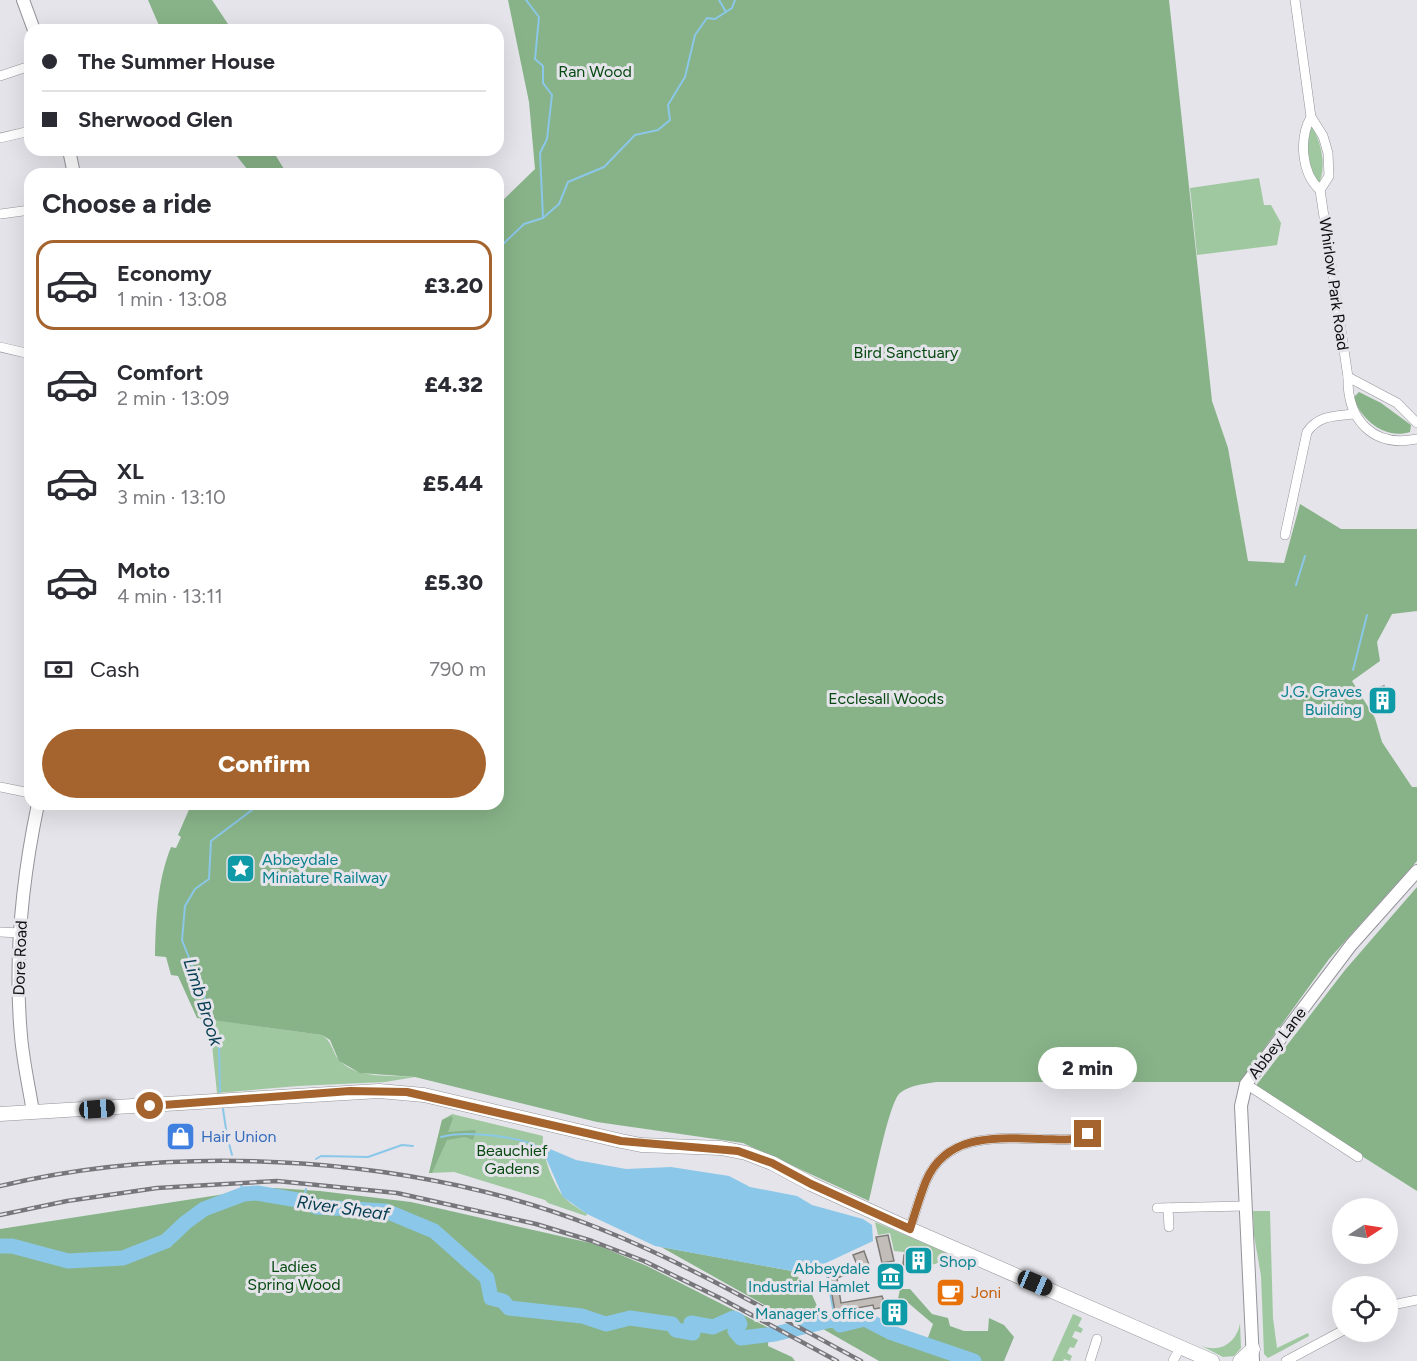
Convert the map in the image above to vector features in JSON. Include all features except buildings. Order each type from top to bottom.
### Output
[{"type":"main road","points":[[23,0],[32,24]]},
{"type":"main road","name":"Dore Road","points":[[33,1112],[21,1037],[20,933],[30,840],[37,810]]},
{"type":"main road","name":"Abbey Lane","points":[[1253,1355],[1240,1106],[1246,1084],[1351,945],[1417,870]]},
{"type":"main road","points":[[0,1114],[350,1091],[407,1092],[621,1141],[738,1151],[772,1163],[811,1184],[910,1229],[1212,1361]]},
{"type":"main road","points":[[1180,1348],[1196,1361]]},
{"type":"main road","points":[[1240,1361],[1253,1355]]},
{"type":"street","name":"Whirlow Park Road","points":[[1295,0],[1311,117],[1323,136],[1328,153],[1329,176],[1320,190]]},
{"type":"street","points":[[0,76],[24,68]]},
{"type":"street","name":"Whirlow Park Road","points":[[1311,117],[1305,127],[1302,141],[1313,184],[1320,190],[1348,377],[1349,404],[1354,414]]},
{"type":"street","points":[[0,138],[24,132]]},
{"type":"street","points":[[1,214],[24,211]]},
{"type":"street","points":[[0,347],[24,353]]},
{"type":"street","points":[[1348,377],[1397,403],[1417,423]]},
{"type":"street","points":[[1285,535],[1307,432],[1313,423],[1322,418],[1354,414],[1370,432],[1380,437],[1398,442],[1417,439]]},
{"type":"street","points":[[0,787],[24,792]]},
{"type":"street","points":[[0,932],[20,933]]},
{"type":"street","points":[[1246,1084],[1345,1156],[1358,1157]]},
{"type":"street","points":[[910,1229],[927,1179],[942,1156],[954,1148],[966,1142],[994,1138],[1074,1140],[1088,1134]]},
{"type":"street","points":[[1157,1208],[1245,1206]]},
{"type":"street","points":[[1168,1208],[1169,1227]]},
{"type":"street","points":[[1398,1304],[1417,1299]]},
{"type":"street","points":[[1289,1360],[1332,1336]]},
{"type":"street","points":[[1090,1361],[1097,1339]]},
{"type":"street","points":[[1173,1361],[1180,1348]]},
{"type":"green space","points":[[148,0],[212,0],[228,24],[158,24]]},
{"type":"green space","name":"Ecclesall Woods","points":[[508,0],[1169,0],[1212,401],[1228,448],[1248,561],[1284,563],[1300,504],[1341,529],[1417,529],[1417,611],[1392,614],[1377,642],[1380,661],[1352,681],[1375,718],[1382,742],[1412,787],[1417,787],[1417,861],[1329,959],[1240,1082],[936,1082],[922,1084],[904,1090],[896,1099],[882,1143],[869,1201],[743,1143],[597,1122],[415,1077],[360,1073],[339,1061],[330,1040],[322,1035],[197,1018],[178,976],[171,975],[166,957],[155,956],[160,887],[166,860],[171,847],[176,848],[181,837],[178,835],[189,810],[504,810],[504,199],[535,169],[529,102]]},
{"type":"green space","points":[[1311,125],[1318,138],[1323,161],[1319,183],[1315,182],[1307,154],[1309,126]]},
{"type":"green space","points":[[237,156],[276,156],[283,168],[246,168]]},
{"type":"green space","points":[[1259,178],[1264,205],[1271,205],[1281,223],[1277,245],[1197,255],[1190,188]]},
{"type":"green space","points":[[1359,392],[1381,403],[1411,425],[1410,432],[1401,434],[1383,431],[1368,421],[1353,398]]},
{"type":"green space","points":[[1417,887],[1417,1191],[1254,1088],[1345,970]]},
{"type":"green space","points":[[200,1018],[322,1035],[329,1041],[338,1059],[348,1067],[366,1074],[415,1077],[385,1082],[217,1093],[212,1045]]},
{"type":"green space","name":"Beauchief Gadens","points":[[452,1114],[543,1136],[546,1159],[556,1185],[566,1200],[587,1214],[586,1216],[545,1200],[454,1172],[429,1173],[442,1120]]},
{"type":"green space","points":[[451,1116],[453,1118],[448,1132],[474,1130],[476,1131],[473,1140],[465,1137],[447,1140],[432,1173],[429,1173],[442,1120]]},
{"type":"green space","name":"Ladies Spring Wood","points":[[275,1188],[411,1202],[595,1244],[647,1266],[769,1328],[768,1346],[792,1357],[795,1361],[0,1361],[0,1229],[225,1194],[243,1189]]},
{"type":"green space","points":[[1253,1211],[1270,1211],[1273,1318],[1277,1348],[1308,1333],[1309,1336],[1268,1358],[1264,1354],[1261,1276],[1254,1235]]},
{"type":"green space","points":[[875,1222],[947,1253],[948,1261],[930,1265],[926,1262],[926,1257],[914,1256],[915,1250],[909,1249],[908,1255],[894,1251],[890,1233],[878,1235]]},
{"type":"green space","points":[[661,1247],[792,1271],[810,1290],[817,1306],[829,1312],[860,1312],[890,1332],[926,1343],[933,1324],[906,1301],[898,1299],[900,1289],[910,1289],[932,1314],[948,1318],[950,1326],[964,1331],[988,1331],[989,1318],[1004,1325],[1014,1337],[1004,1361],[879,1361],[823,1329],[809,1330]]},
{"type":"green space","points":[[1073,1314],[1082,1318],[1078,1326],[1083,1329],[1081,1333],[1075,1331],[1072,1337],[1078,1340],[1074,1348],[1070,1347],[1067,1353],[1072,1356],[1070,1361],[1064,1359],[1063,1361],[1052,1361]]},
{"type":"green space","points":[[1240,1323],[1241,1348],[1234,1356],[1223,1357],[1200,1345],[1214,1348],[1226,1345],[1235,1336]]},
{"type":"water","points":[[542,1149],[550,1149],[576,1160],[626,1169],[671,1167],[729,1176],[750,1187],[797,1196],[812,1205],[863,1219],[872,1225],[873,1241],[826,1263],[792,1271],[655,1246],[587,1214],[563,1197]]},
{"type":"waterway","points":[[526,0],[539,17],[535,59],[543,66],[543,83],[552,95],[547,139],[540,153],[543,218]]},
{"type":"waterway","points":[[719,0],[726,12]]},
{"type":"waterway","name":"Limb Brook","points":[[504,243],[524,224],[543,218],[559,204],[568,182],[604,167],[635,135],[658,130],[670,120],[668,105],[685,77],[695,35],[707,18],[715,19],[732,8],[735,0]]},
{"type":"waterway","points":[[1296,585],[1305,556]]},
{"type":"waterway","points":[[1353,670],[1367,615]]},
{"type":"waterway","name":"Limb Brook","points":[[220,1092],[219,1046],[201,1007],[206,1001],[182,940],[185,906],[195,889],[209,879],[211,841],[252,810]]},
{"type":"waterway","name":"Limb Brook","points":[[223,1109],[232,1155]]},
{"type":"waterway","points":[[441,1137],[478,1134],[521,1141],[542,1149]]},
{"type":"waterway","points":[[316,1159],[321,1156],[368,1157],[402,1145],[413,1146]]},
{"type":"waterway","name":"Limb Brook","points":[[241,1185],[244,1194]]},
{"type":"waterway","points":[[303,1201],[306,1189]]},
{"type":"waterway","name":"River Sheaf","points":[[0,1246],[12,1246],[68,1261],[123,1258],[166,1241],[204,1209],[244,1194],[257,1193],[303,1201],[317,1207],[386,1211],[434,1231],[487,1278],[491,1298],[503,1301],[509,1308],[582,1316],[606,1324],[630,1318],[672,1324],[676,1330],[693,1333],[691,1323],[713,1327],[733,1318],[740,1324],[735,1331],[741,1338],[775,1334],[835,1319],[840,1325],[865,1319],[892,1333],[974,1361]]},
{"type":"waterway","points":[[827,1277],[835,1319]]},
{"type":"railway","points":[[0,1186],[72,1172],[147,1164],[224,1161],[302,1164],[379,1172],[455,1185],[529,1204],[632,1242],[731,1291],[861,1361]]},
{"type":"railway","points":[[0,1215],[67,1201],[157,1188],[277,1181],[397,1193],[536,1224],[592,1241],[644,1261],[722,1299],[837,1361]]},
{"type":"place","name":"J.G. Graves Building","points":[[1383,700]]},
{"type":"place","name":"Abbeydale Miniature Railway","points":[[241,868]]},
{"type":"place","name":"Hair Union","points":[[180,1136]]},
{"type":"place","name":"Shop","points":[[918,1261]]},
{"type":"place","name":"Abbeydale Industrial Hamlet","points":[[891,1277]]},
{"type":"place","name":"Joni","points":[[950,1292]]},
{"type":"place","name":"Manager's office","points":[[895,1313]]},
{"type":"route","points":[[150,1106],[350,1091],[407,1092],[621,1141],[738,1151],[759,1157],[811,1184],[910,1229],[927,1179],[942,1156],[954,1148],[966,1142],[994,1138],[1074,1140],[1088,1134]]},
{"type":"park label","name":"Ran Wood","points":[[595,71]]},
{"type":"park label","name":"Bird Sanctuary","points":[[906,352]]}]
